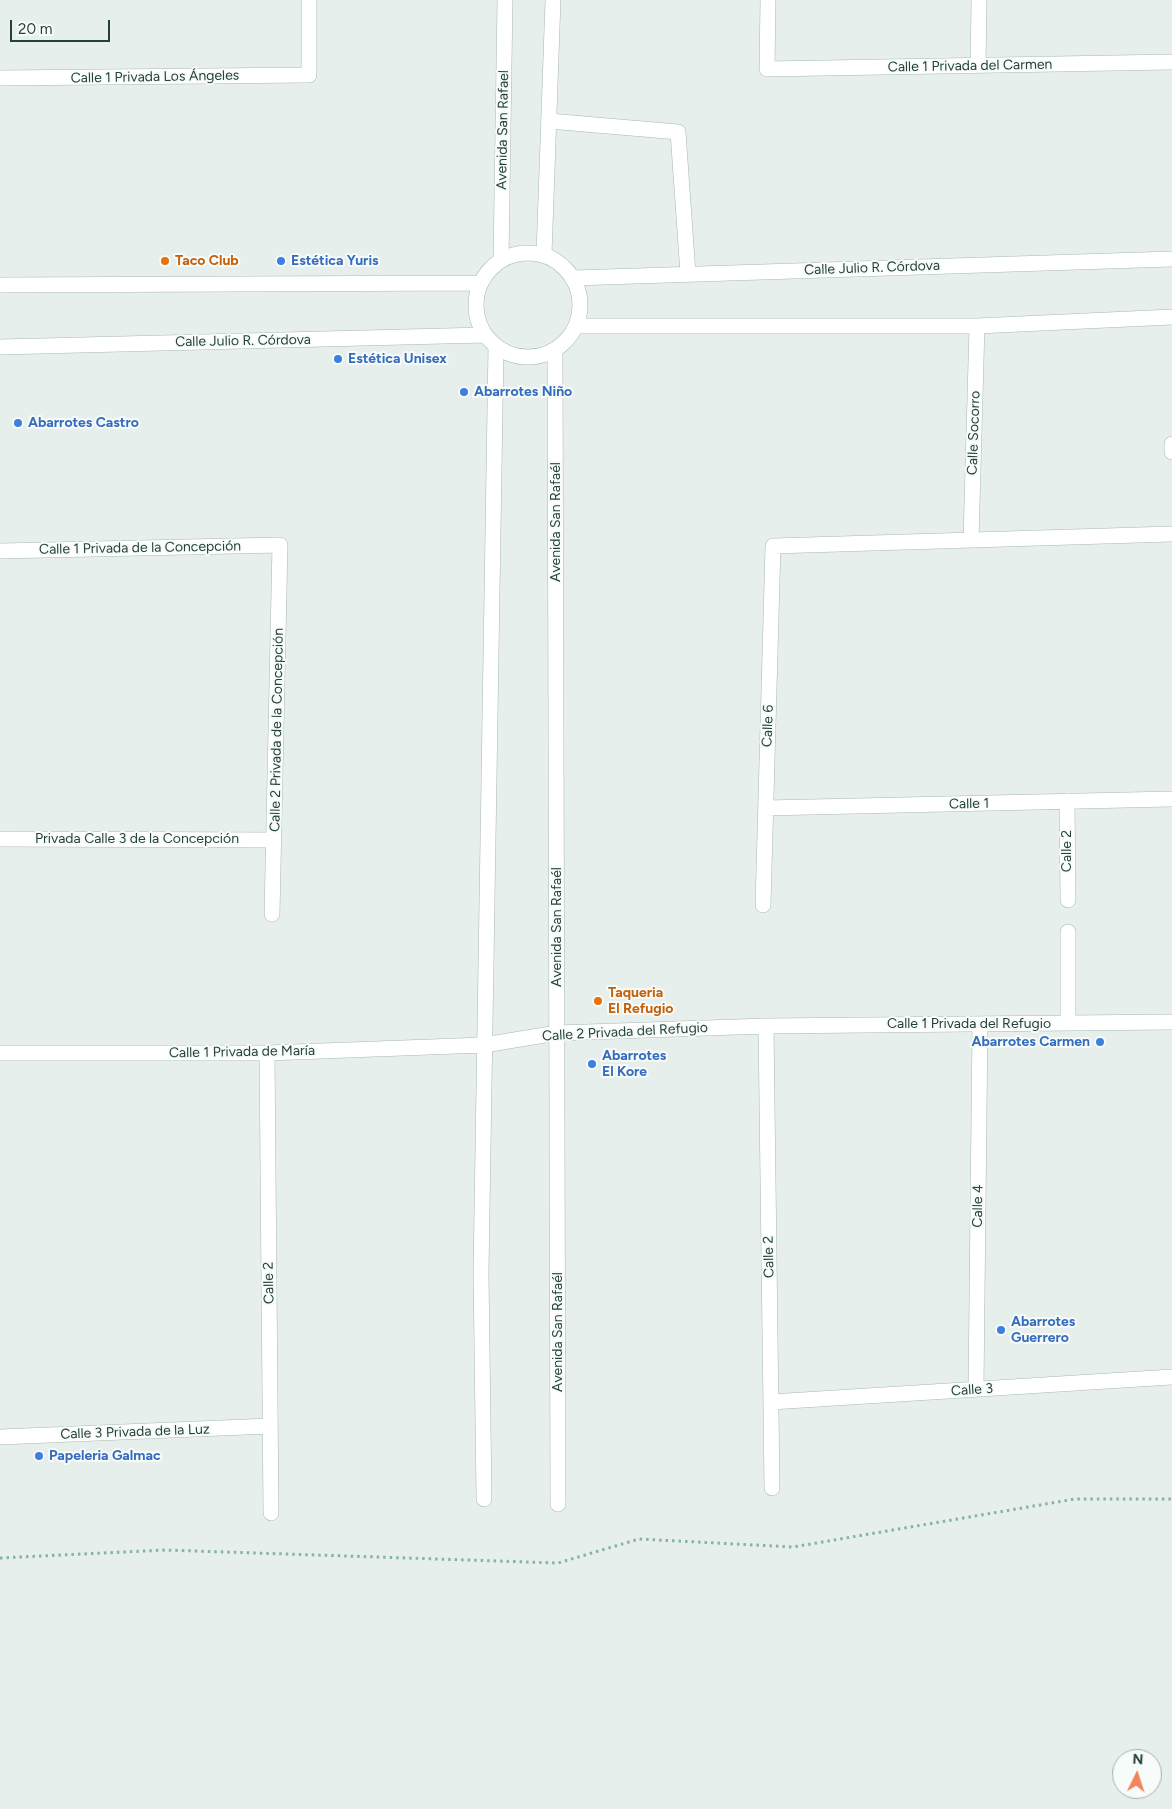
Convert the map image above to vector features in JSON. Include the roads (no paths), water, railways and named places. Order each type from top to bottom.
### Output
[{"type":"street","name":"Calle 1 Privada Los Ángeles","points":[[0,78],[309,75],[309,0]]},
{"type":"street","name":"Avenida San Rafael","points":[[501,260],[505,0]]},
{"type":"street","points":[[544,255],[553,0]]},
{"type":"street","name":"Calle 1 Privada del Carmen","points":[[768,0],[767,68],[1172,62]]},
{"type":"street","points":[[978,66],[979,0]]},
{"type":"street","points":[[548,121],[678,132],[688,274]]},
{"type":"street","points":[[521,253],[544,255],[560,264],[573,278],[579,293],[580,310],[576,326],[567,339],[555,350],[541,356],[525,357],[510,354],[496,346],[485,335],[477,319],[476,300],[480,283],[489,270],[501,260],[521,253]]},
{"type":"street","name":"Calle Julio R. Córdova","points":[[573,278],[1172,259]]},
{"type":"street","points":[[0,285],[480,283]]},
{"type":"street","points":[[576,326],[977,326],[1172,317]]},
{"type":"street","name":"Calle Socorro","points":[[971,540],[977,326]]},
{"type":"street","name":"Calle Julio R. Córdova","points":[[0,347],[485,335]]},
{"type":"street","points":[[484,1499],[481,1272],[496,346]]},
{"type":"street","name":"Avenida San Rafaél","points":[[555,350],[558,1504]]},
{"type":"street","points":[[1172,444],[1172,452]]},
{"type":"street","points":[[971,540],[1172,534]]},
{"type":"street","name":"Calle 6","points":[[763,905],[773,546],[971,540]]},
{"type":"street","name":"Calle 1 Privada de la Concepción","points":[[0,550],[280,545]]},
{"type":"street","name":"Calle 2 Privada de la Concepción","points":[[272,914],[280,545]]},
{"type":"street","name":"Calle 1","points":[[766,808],[1172,799]]},
{"type":"street","name":"Calle 2","points":[[1067,801],[1068,900]]},
{"type":"street","name":"Privada Calle 3 de la Concepción","points":[[0,839],[274,840]]},
{"type":"street","points":[[1068,932],[1068,1023]]},
{"type":"street","name":"Calle 1 Privada del Refugio","points":[[766,1026],[1172,1022]]},
{"type":"street","name":"Calle 4","points":[[976,1389],[980,1024]]},
{"type":"street","name":"Calle 2 Privada del Refugio","points":[[484,1045],[558,1033],[766,1026]]},
{"type":"street","name":"Calle 2","points":[[766,1026],[772,1488]]},
{"type":"street","name":"Calle 1 Privada de María","points":[[0,1053],[267,1053],[484,1045]]},
{"type":"street","name":"Calle 2","points":[[267,1053],[271,1513]]},
{"type":"street","name":"Calle 3","points":[[771,1402],[1172,1377]]},
{"type":"street","name":"Calle 3 Privada de la Luz","points":[[0,1437],[270,1426]]},
{"type":"place","name":"Taco Club","points":[[165,261]]},
{"type":"place","name":"Estética Yuris","points":[[281,261]]},
{"type":"place","name":"Estética Unisex","points":[[338,359]]},
{"type":"place","name":"Abarrotes Niño","points":[[464,392]]},
{"type":"place","name":"Abarrotes Castro","points":[[18,423]]},
{"type":"place","name":"Taqueria El Refugio","points":[[598,1001]]},
{"type":"place","name":"Abarrotes Carmen","points":[[1100,1042]]},
{"type":"place","name":"Abarrotes El Kore","points":[[592,1064]]},
{"type":"place","name":"Abarrotes Guerrero","points":[[1001,1330]]},
{"type":"place","name":"Papeleria Galmac","points":[[39,1456]]}]
